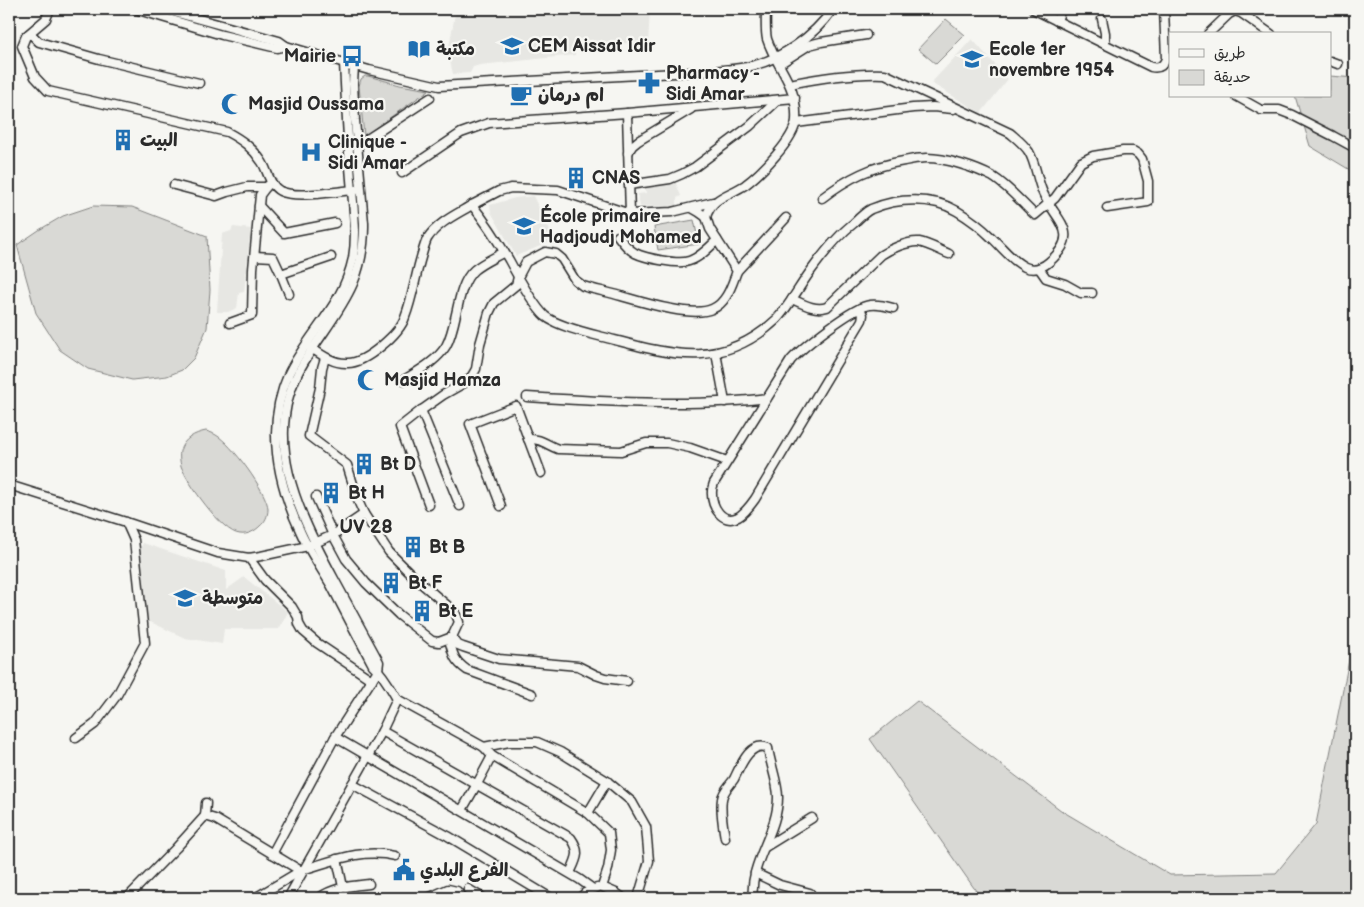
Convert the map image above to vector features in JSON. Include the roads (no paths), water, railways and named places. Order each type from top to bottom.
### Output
[{"type":"street","points":[[50,9],[46,19],[26,36],[22,46],[35,77],[48,91],[228,132],[251,147],[265,168],[269,185]]},
{"type":"street","points":[[135,9],[222,35],[278,48],[286,46]]},
{"type":"street","points":[[163,9],[279,41],[286,46],[354,66],[439,86],[712,71],[747,67],[763,62],[795,46],[812,34],[833,9]]},
{"type":"street","points":[[310,347],[325,358],[348,363],[366,357],[390,338],[399,329],[405,318],[428,239],[437,228],[472,205],[498,191],[511,188],[558,190],[630,214],[672,212],[692,208],[715,201],[744,185],[765,167],[788,139],[796,123],[795,98],[766,37],[766,9]]},
{"type":"street","points":[[1033,9],[1151,67],[1166,67],[1164,9]]},
{"type":"street","points":[[1057,20],[1061,9]]},
{"type":"street","points":[[1210,32],[1229,14],[1235,11],[1241,13],[1268,32]]},
{"type":"street","points":[[1102,18],[1105,44]]},
{"type":"street","points":[[30,33],[39,42],[99,59],[199,83]]},
{"type":"street","points":[[779,64],[809,45],[866,35]]},
{"type":"street","points":[[1332,62],[1338,64]]},
{"type":"street","points":[[272,854],[335,737],[378,670],[379,662],[312,545],[295,499],[286,464],[284,443],[289,398],[310,347],[346,282],[355,245],[344,63]]},
{"type":"street","points":[[310,347],[339,311],[358,273],[363,250],[364,234],[353,84],[354,66]]},
{"type":"street","points":[[472,205],[485,221],[518,277],[545,316],[579,330],[669,353],[685,355],[716,353],[734,347],[759,333],[778,318],[827,249],[847,228],[869,210],[894,202],[919,201],[937,203],[955,209],[989,235],[1025,267],[1039,268],[1051,261],[1060,251],[1064,241],[1065,228],[1041,189],[1030,153],[1022,142],[1010,133],[885,74],[870,74],[790,84]]},
{"type":"street","points":[[358,145],[430,98]]},
{"type":"street","points":[[402,173],[461,133],[489,123],[795,98]]},
{"type":"street","points":[[1239,98],[1260,110],[1279,110],[1292,115],[1355,148]]},
{"type":"street","points":[[629,185],[670,179],[695,167],[750,126],[778,100]]},
{"type":"street","points":[[628,153],[638,141],[694,107]]},
{"type":"street","points":[[796,123],[913,108],[933,107],[963,111]]},
{"type":"street","points":[[627,113],[630,214]]},
{"type":"street","points":[[822,198],[847,180],[868,170],[886,164],[928,158],[950,162],[992,177],[1003,184],[1036,215],[1055,198],[1080,162],[1093,156],[1133,151],[1142,158],[1148,181],[1148,202],[1106,208]]},
{"type":"street","points":[[174,185],[216,196],[248,187],[269,185],[293,194],[361,190]]},
{"type":"street","points":[[230,323],[252,315],[260,196],[269,185]]},
{"type":"street","points":[[706,217],[709,208],[715,201]]},
{"type":"street","points":[[259,206],[284,233],[335,222]]},
{"type":"street","points":[[692,208],[706,217],[717,240],[737,271]]},
{"type":"street","points":[[429,505],[400,427],[421,410],[466,382],[472,376],[476,369],[480,344],[494,303],[500,296],[516,286],[518,277],[526,262],[545,252],[551,252],[562,259],[575,280],[583,286],[648,303],[694,312],[705,312],[714,309],[720,304],[727,294],[737,271],[786,218]]},
{"type":"street","points":[[618,236],[634,252],[679,263],[695,259],[717,240]]},
{"type":"street","points":[[792,299],[816,308],[822,309],[827,307],[881,255],[903,245],[916,242],[949,254]]},
{"type":"street","points":[[404,380],[435,358],[445,348],[450,337],[466,280],[474,270],[504,252]]},
{"type":"street","points":[[255,256],[273,257],[289,294]]},
{"type":"street","points":[[281,274],[330,257]]},
{"type":"street","points":[[1039,268],[1046,278],[1065,284],[1081,293],[1092,293]]},
{"type":"street","points":[[860,308],[863,315],[862,320],[755,499],[740,516],[728,520],[722,517],[716,510],[712,491],[714,483],[791,360],[798,352],[847,315],[860,308],[869,304],[893,308]]},
{"type":"street","points":[[716,353],[725,402]]},
{"type":"street","points":[[316,497],[333,535],[366,583],[384,597],[399,615],[421,628],[432,641],[439,642],[450,638],[459,622],[455,612],[442,596],[416,579],[404,562],[389,552],[374,520],[364,514],[359,503],[353,474],[347,465],[309,436],[325,358]]},
{"type":"street","points":[[527,397],[624,403],[725,402],[766,398]]},
{"type":"street","points":[[501,506],[470,424],[516,406],[541,473]]},
{"type":"street","points":[[421,410],[460,506]]},
{"type":"street","points":[[528,439],[540,440],[558,449],[612,450],[628,449],[646,443],[667,443],[690,448],[727,462]]},
{"type":"street","points":[[9,485],[218,553],[249,558],[312,545],[333,535],[364,514]]},
{"type":"street","points":[[76,738],[95,724],[117,695],[145,643],[134,540],[126,522]]},
{"type":"street","points":[[249,558],[265,580],[292,607],[303,631],[317,643],[372,680]]},
{"type":"street","points":[[450,638],[458,645],[499,659],[578,666],[605,678],[627,681]]},
{"type":"street","points":[[450,638],[454,657],[467,670],[532,694]]},
{"type":"street","points":[[378,670],[397,699],[484,748],[492,756],[588,813],[609,833],[611,850],[608,869],[598,888],[580,898]]},
{"type":"street","points":[[298,898],[289,896],[382,731],[397,699]]},
{"type":"street","points":[[382,731],[571,838],[577,852],[570,873]]},
{"type":"street","points":[[335,737],[570,873],[598,888],[616,893],[623,898]]},
{"type":"street","points":[[484,748],[509,742],[538,742],[560,752],[607,781],[632,802],[646,828],[649,861],[638,898]]},
{"type":"street","points":[[725,838],[721,808],[722,796],[750,752],[764,746],[768,748],[778,798],[776,816],[765,847],[759,857],[753,898]]},
{"type":"street","points":[[462,810],[492,756]]},
{"type":"street","points":[[588,813],[607,781]]},
{"type":"street","points":[[352,784],[448,836],[539,895],[550,898]]},
{"type":"street","points":[[127,898],[205,816],[206,803]]},
{"type":"street","points":[[205,816],[215,819],[272,854],[304,869]]},
{"type":"street","points":[[765,847],[812,818]]},
{"type":"street","points":[[255,898],[304,869],[337,859],[361,853],[395,856]]},
{"type":"street","points":[[337,859],[343,887]]},
{"type":"street","points":[[756,873],[780,885],[810,893]]},
{"type":"street","points":[[319,898],[326,893],[343,887],[369,884]]},
{"type":"street","points":[[428,898],[448,889],[457,891],[462,898]]},
{"type":"street","points":[[468,889],[483,898]]},
{"type":"place","name":"CEM Aissat Idir","points":[[512,46]]},
{"type":"place","name":"مكتبة","points":[[419,49]]},
{"type":"place","name":"Mairie","points":[[352,56]]},
{"type":"place","name":"Ecole 1er novembre 1954","points":[[972,59]]},
{"type":"place","name":"Pharmacy - Sidi Amar","points":[[649,83]]},
{"type":"place","name":"ام درمان","points":[[521,95]]},
{"type":"place","name":"Masjid Oussama","points":[[232,104]]},
{"type":"place","name":"البيت","points":[[123,140]]},
{"type":"place","name":"Clinique - Sidi Amar","points":[[311,152]]},
{"type":"place","name":"CNAS","points":[[576,178]]},
{"type":"place","name":"École primaire Hadjoudj Mohamed","points":[[524,226]]},
{"type":"place","name":"Masjid Hamza","points":[[368,380]]},
{"type":"place","name":"Bt D","points":[[364,464]]},
{"type":"place","name":"Bt H","points":[[331,493]]},
{"type":"place","name":"Bt B","points":[[413,547]]},
{"type":"place","name":"Bt F","points":[[391,583]]},
{"type":"place","name":"متوسطة","points":[[185,598]]},
{"type":"place","name":"Bt E","points":[[422,611]]},
{"type":"place","name":"الفرع البلدي","points":[[404,870]]},
{"type":"district","name":"UV 28","points":[[366,527]]}]
